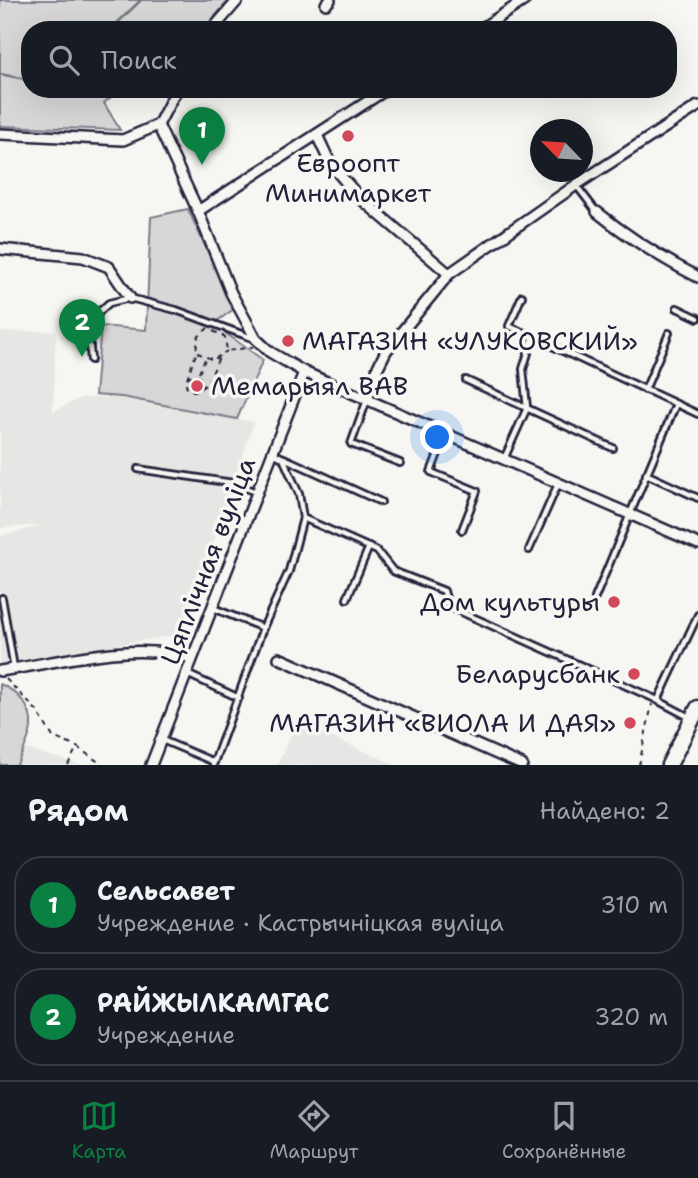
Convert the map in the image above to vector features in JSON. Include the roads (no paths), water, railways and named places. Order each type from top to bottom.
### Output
[{"type":"main road","points":[[669,765],[695,714]]},
{"type":"street","points":[[220,21],[238,0]]},
{"type":"street","points":[[493,21],[525,0]]},
{"type":"street","points":[[0,134],[123,140],[158,125],[172,98]]},
{"type":"street","points":[[198,211],[373,98]]},
{"type":"street","points":[[367,400],[386,351],[449,274],[576,185],[698,106]]},
{"type":"street","points":[[158,125],[198,211],[231,293],[258,343],[304,372],[698,544]]},
{"type":"street","points":[[317,135],[331,165],[360,198],[449,274]]},
{"type":"street","points":[[597,212],[632,240],[698,277]]},
{"type":"street","points":[[0,249],[83,257],[109,267],[130,298]]},
{"type":"street","name":"Цяплічная вуліца","points":[[151,765],[304,372]]},
{"type":"street","points":[[0,673],[103,655],[168,651],[192,658]]},
{"type":"street","points":[[279,658],[522,765]]},
{"type":"lane","points":[[576,185],[597,212]]},
{"type":"lane","points":[[523,296],[509,326],[698,414]]},
{"type":"lane","points":[[90,360],[89,338],[99,312],[109,303],[130,298],[176,310],[258,343]]},
{"type":"lane","points":[[677,308],[698,318]]},
{"type":"lane","points":[[645,390],[669,333]]},
{"type":"lane","points":[[504,459],[527,408],[523,369],[533,337]]},
{"type":"lane","points":[[466,380],[613,448]]},
{"type":"lane","points":[[367,400],[351,444],[400,463]]},
{"type":"lane","points":[[595,598],[676,404]]},
{"type":"lane","points":[[446,434],[431,472],[477,491],[462,530]]},
{"type":"lane","points":[[272,452],[381,502]]},
{"type":"lane","points":[[161,739],[214,763],[263,628],[289,571],[303,518],[299,494],[283,458]]},
{"type":"lane","points":[[138,469],[233,483],[257,492]]},
{"type":"lane","points":[[646,474],[698,498]]},
{"type":"lane","points":[[529,550],[559,483]]},
{"type":"lane","points":[[303,518],[377,551],[393,571],[444,591],[449,606],[695,714]]},
{"type":"lane","points":[[346,599],[369,547]]},
{"type":"lane","points":[[2,598],[14,669]]},
{"type":"lane","points":[[212,608],[263,628]]},
{"type":"lane","points":[[656,699],[698,615]]},
{"type":"lane","points":[[186,674],[239,698]]},
{"type":"waterway","points":[[119,21],[141,0]]},
{"type":"waterway","points":[[0,74],[21,78]]},
{"type":"place","name":"Евроопт Минимаркет","points":[[348,136]]},
{"type":"place","name":"Сельсавет","points":[[202,165]]},
{"type":"place","name":"МАГАЗИН «УЛУКОВСКИЙ»","points":[[288,341]]},
{"type":"place","name":"РАЙЖЫЛКАМГАС","points":[[82,357]]},
{"type":"place","name":"Мемарыял ВАВ","points":[[197,386]]},
{"type":"place","name":"Дом культуры","points":[[614,602]]},
{"type":"place","name":"Беларусбанк","points":[[634,674]]},
{"type":"place","name":"МАГАЗИН «ВИОЛА И ДАЯ»","points":[[630,723]]}]
